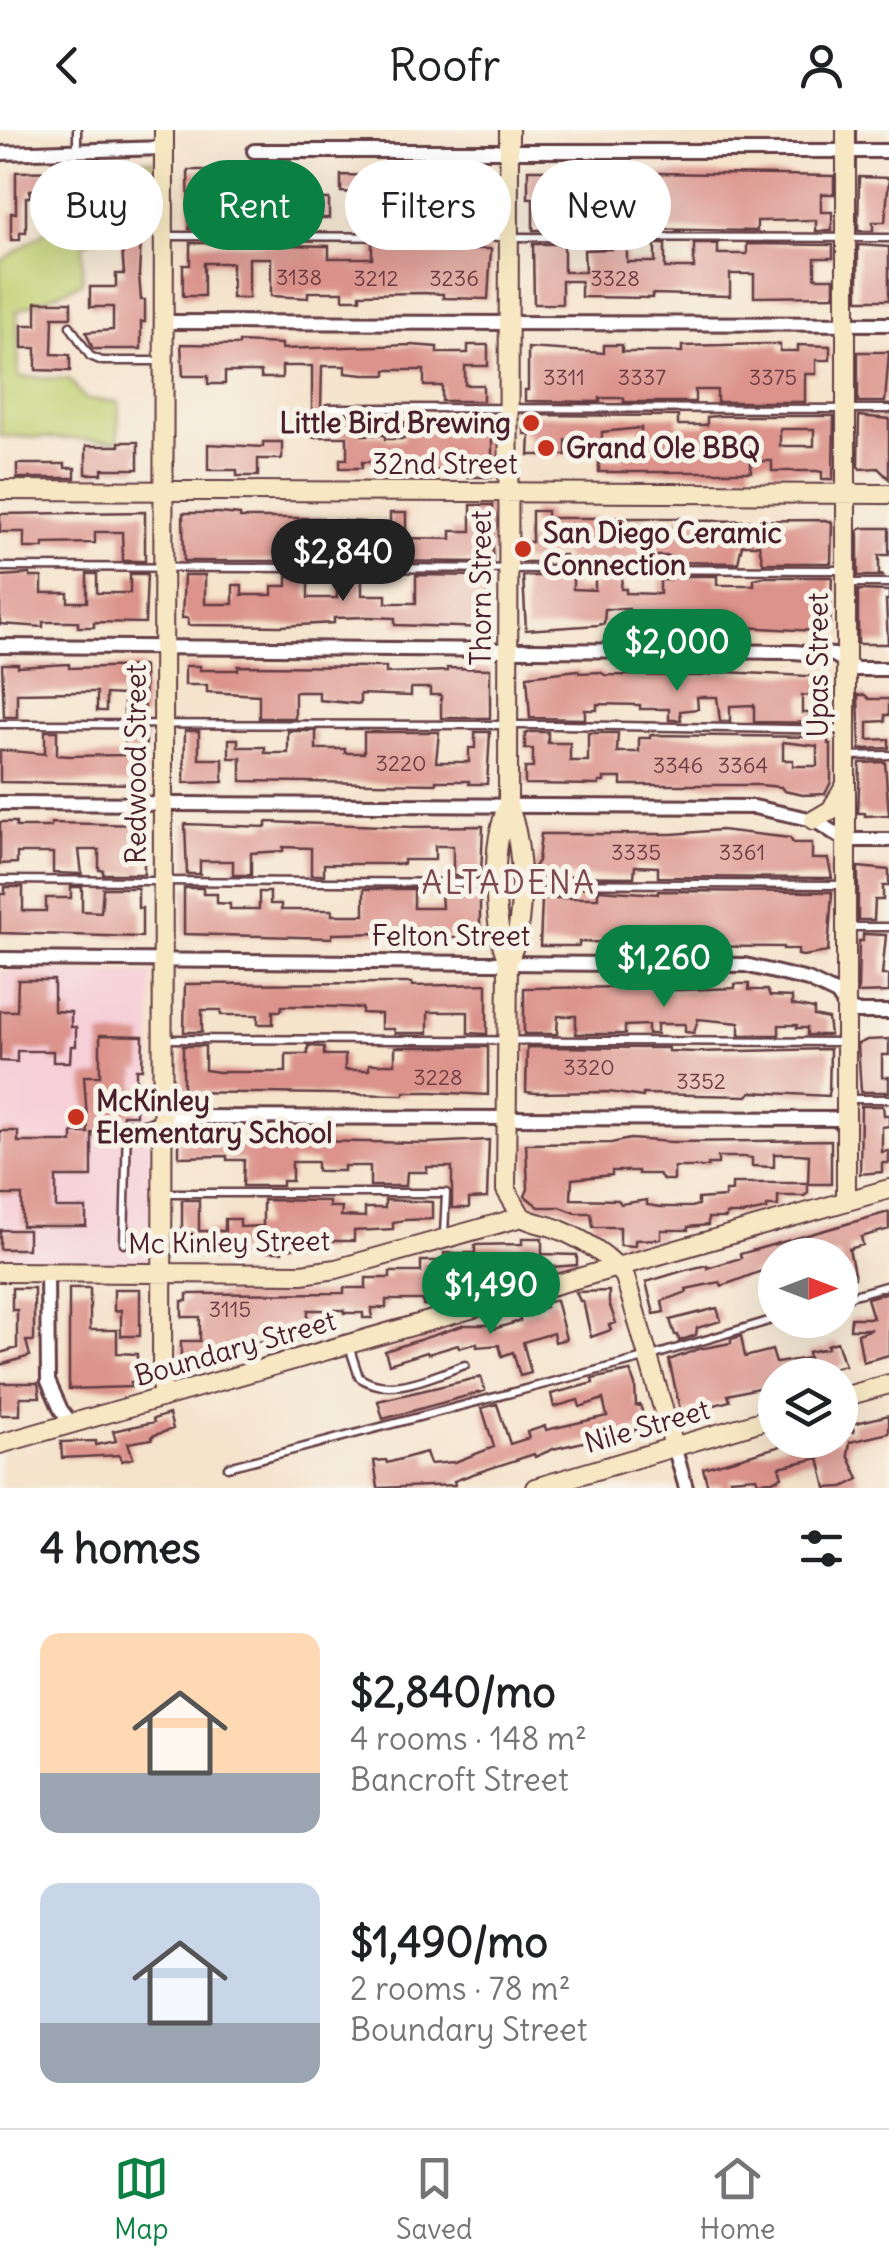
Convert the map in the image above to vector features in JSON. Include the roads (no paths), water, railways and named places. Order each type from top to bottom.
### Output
[{"type":"street","name":"Thorn Street","points":[[509,130],[510,160]]},
{"type":"street","name":"Upas Street","points":[[846,130],[846,1200]]},
{"type":"street","points":[[0,153],[77,150],[164,139]]},
{"type":"street","name":"Redwood Street","points":[[162,1397],[164,139]]},
{"type":"street","points":[[254,151],[889,151]]},
{"type":"street","name":"Thorn Street","points":[[508,250],[508,806],[498,838],[498,883],[499,933],[508,961],[506,1190],[522,1217]]},
{"type":"street","points":[[164,322],[889,324]]},
{"type":"street","name":"32nd Street","points":[[0,490],[889,494]]},
{"type":"street","points":[[0,646],[793,652],[834,655],[856,668],[889,669]]},
{"type":"street","points":[[814,820],[831,810],[845,785]]},
{"type":"street","points":[[0,803],[754,807],[814,820],[845,840],[889,840]]},
{"type":"street","name":"Thorn Street","points":[[508,806],[518,833],[519,884],[518,930],[508,961]]},
{"type":"street","name":"Felton Street","points":[[0,959],[745,965],[808,980],[837,994],[855,1012],[889,1012]]},
{"type":"street","points":[[163,1117],[846,1119]]},
{"type":"street","name":"Boundary Street","points":[[0,1444],[889,1189]]},
{"type":"street","points":[[522,1217],[533,1224],[557,1228],[618,1266],[625,1277],[686,1488]]},
{"type":"street","name":"Mc Kinley Street","points":[[0,1272],[302,1274],[336,1269],[522,1217]]},
{"type":"street","points":[[47,1272],[48,1382],[72,1424]]},
{"type":"street","points":[[858,1393],[889,1384]]},
{"type":"street","name":"Nile Street","points":[[535,1488],[758,1422]]},
{"type":"lane","points":[[77,130],[77,150]]},
{"type":"lane","points":[[164,236],[345,237]]},
{"type":"lane","points":[[511,237],[889,238]]},
{"type":"lane","points":[[70,326],[90,356],[102,361],[163,361]]},
{"type":"lane","points":[[328,408],[889,409]]},
{"type":"lane","points":[[0,567],[846,576],[889,583]]},
{"type":"lane","points":[[0,724],[846,730]]},
{"type":"lane","points":[[846,756],[889,756]]},
{"type":"lane","points":[[0,880],[498,883]]},
{"type":"lane","points":[[519,884],[845,885]]},
{"type":"lane","points":[[845,927],[889,927]]},
{"type":"lane","points":[[163,1040],[846,1042]]},
{"type":"lane","points":[[846,1099],[889,1099]]},
{"type":"lane","points":[[124,1244],[128,1124],[144,1124],[163,1117]]},
{"type":"lane","points":[[163,1194],[446,1193],[444,1240]]},
{"type":"lane","points":[[858,1294],[889,1285]]},
{"type":"lane","points":[[228,1467],[648,1357],[758,1324]]},
{"type":"lane","points":[[348,1344],[360,1378],[372,1385],[400,1385],[465,1365]]},
{"type":"place","name":"Little Bird Brewing","points":[[531,423]]},
{"type":"place","name":"Grand Ole BBQ","points":[[546,448]]},
{"type":"place","name":"San Diego Ceramic Connection","points":[[523,549]]},
{"type":"place","name":"McKinley Elementary School","points":[[76,1117]]},
{"type":"district","name":"ALTADENA","points":[[509,882]]}]
